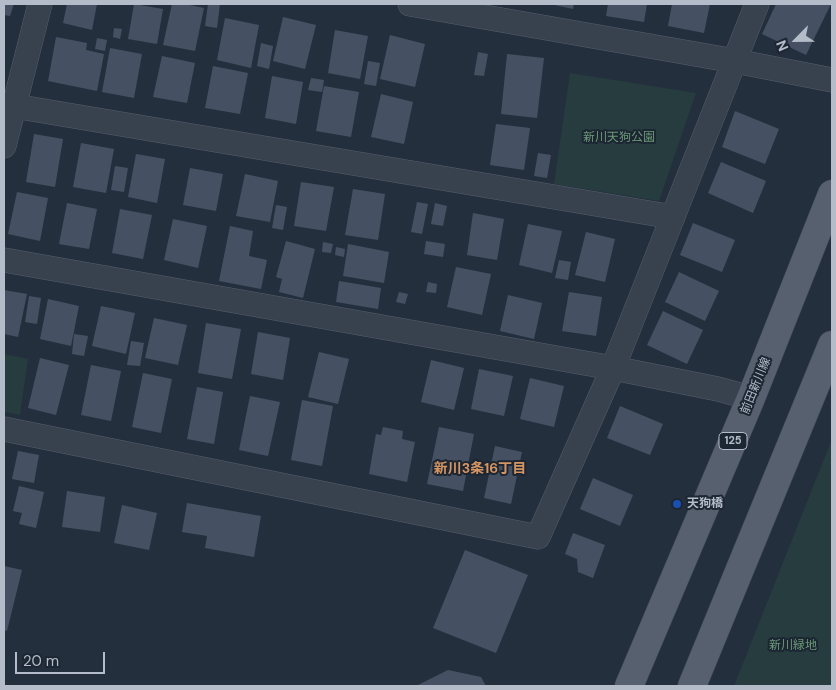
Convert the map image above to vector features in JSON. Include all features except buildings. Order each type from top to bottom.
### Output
[{"type":"main road","name":"前田新川線","points":[[629,686],[751,398],[832,194]]},
{"type":"main road","points":[[692,686],[832,345]]},
{"type":"street","points":[[4,146],[40,4]]},
{"type":"street","points":[[410,4],[735,61],[832,80]]},
{"type":"street","points":[[4,429],[538,537],[612,368],[758,4]]},
{"type":"street","points":[[14,106],[673,217]]},
{"type":"street","points":[[4,260],[612,368],[718,389],[751,398]]},
{"type":"green space","name":"新川天狗公園","points":[[570,73],[696,93],[659,201],[554,184]]},
{"type":"green space","points":[[4,354],[28,359],[20,415],[4,412]]},
{"type":"green space","name":"新川緑地","points":[[832,439],[832,686],[734,686]]},
{"type":"place","name":"天狗橋","points":[[677,504]]},
{"type":"district","name":"新川3条16丁目","points":[[480,469]]}]
